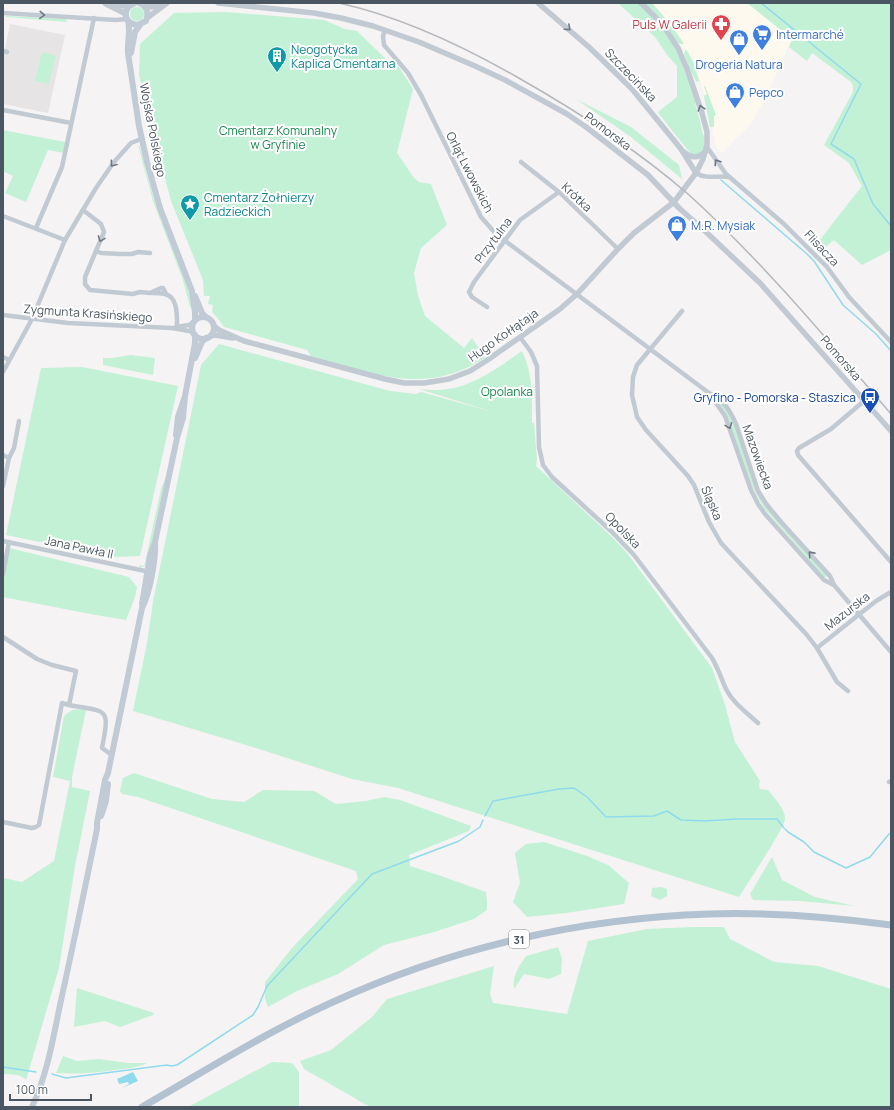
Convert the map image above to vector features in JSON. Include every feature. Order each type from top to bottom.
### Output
[{"type":"main road","points":[[137,4],[148,12],[147,18],[144,23],[140,25],[133,24],[127,19],[126,10],[137,4]]},
{"type":"main road","name":"Wojska Polskiego","points":[[127,19],[130,28],[127,46],[141,139],[157,199],[192,291],[206,317]]},
{"type":"main road","name":"Wojska Polskiego","points":[[130,63],[132,42],[136,29],[140,25]]},
{"type":"main road","name":"Wojska Polskiego","points":[[192,291],[195,321]]},
{"type":"main road","points":[[32,1107],[47,1064],[64,990],[97,829],[105,780],[112,755],[137,630],[142,608],[147,595],[149,572],[155,554],[155,542],[176,438],[177,421],[185,396],[196,340],[192,326],[200,317],[206,317],[211,320],[214,326],[214,331],[202,342],[192,363]]},
{"type":"main road","points":[[194,334],[200,338],[208,337]]},
{"type":"main road","name":"31","points":[[142,1107],[252,1043],[332,1002],[379,982],[429,964],[525,937],[575,927],[621,921],[680,915],[710,914],[810,916],[891,925]]},
{"type":"street","points":[[106,3],[137,4],[151,7],[167,3]]},
{"type":"street","points":[[106,3],[121,12],[127,19]]},
{"type":"street","points":[[147,18],[167,3]]},
{"type":"street","name":"Pomorska","points":[[218,3],[318,13],[353,20],[385,30],[419,42],[475,66],[505,80],[567,114],[648,175],[774,299],[891,432]]},
{"type":"street","name":"Szczecińska","points":[[538,3],[626,81],[681,149],[696,173]]},
{"type":"street","points":[[641,3],[664,27],[675,43],[684,60],[704,117],[707,132],[706,149],[696,173],[711,178],[723,176],[729,177]]},
{"type":"street","points":[[3,13],[116,20],[127,19]]},
{"type":"street","points":[[36,228],[62,167],[94,18]]},
{"type":"street","name":"Orląt Lwowskich","points":[[385,30],[383,36],[384,45],[408,73],[421,95],[481,217],[496,234],[577,294]]},
{"type":"street","points":[[3,110],[71,123]]},
{"type":"street","points":[[3,372],[32,319],[65,240],[96,188],[114,162],[131,143],[141,139]]},
{"type":"street","points":[[681,149],[692,157],[699,156],[706,149]]},
{"type":"street","name":"Flisacza","points":[[706,149],[729,177],[784,224],[827,267],[850,297],[891,342]]},
{"type":"street","name":"Krótka","points":[[521,162],[558,192],[618,249]]},
{"type":"street","name":"Hugo Kołłątaja","points":[[208,337],[215,335],[236,338],[384,379],[404,383],[424,383],[449,379],[470,371],[560,309],[577,294],[618,249],[646,223],[674,202],[696,173]]},
{"type":"street","name":"Przytulna","points":[[487,307],[472,297],[469,292],[470,287],[520,220],[558,192]]},
{"type":"street","points":[[83,210],[97,219],[103,227],[103,236],[85,277],[85,284],[87,288],[94,291],[121,293],[150,293],[163,288],[166,294],[170,296],[174,302],[177,326]]},
{"type":"street","points":[[3,216],[65,240]]},
{"type":"street","points":[[96,251],[101,253],[132,254],[138,252],[150,254]]},
{"type":"street","name":"Mazowiecka","points":[[577,294],[709,393],[718,398],[731,413],[758,491],[767,505],[830,576],[834,585],[891,652]]},
{"type":"street","name":"Śląska","points":[[682,311],[637,365],[633,377],[632,395],[637,417],[646,430],[688,476],[694,485],[708,522],[721,543],[807,635],[817,648],[837,682],[848,691]]},
{"type":"street","name":"Zygmunta Krasińskiego","points":[[3,315],[79,324],[172,328],[189,331],[194,334]]},
{"type":"street","name":"Zygmunta Krasińskiego","points":[[172,328],[189,325],[195,321]]},
{"type":"street","name":"Hugo Kołłątaja","points":[[214,326],[236,338]]},
{"type":"street","name":"Opolska","points":[[520,337],[531,352],[537,366],[538,447],[543,465],[552,477],[611,531],[634,555],[712,658],[730,696],[758,723]]},
{"type":"street","points":[[3,357],[9,360]]},
{"type":"street","name":"Mazowiecka","points":[[709,393],[725,416],[751,490],[758,504],[765,514],[824,580],[834,585]]},
{"type":"street","points":[[864,401],[831,429],[799,448],[797,451],[800,459],[891,562]]},
{"type":"street","points":[[3,486],[9,458],[14,448],[19,421]]},
{"type":"street","points":[[3,455],[9,458]]},
{"type":"street","name":"Jana Pawła II","points":[[3,541],[149,572]]},
{"type":"street","points":[[3,574],[10,542]]},
{"type":"street","name":"Mazurska","points":[[817,648],[876,601],[891,592]]},
{"type":"street","points":[[3,638],[37,659],[52,665],[76,671],[69,705]]},
{"type":"street","points":[[3,822],[32,828],[39,825],[62,704],[97,710],[104,713],[107,719],[102,748],[112,755]]},
{"type":"shaded area","points":[[648,3],[747,3],[792,39],[767,95],[751,124],[722,154],[715,144],[708,104],[693,64],[671,28]]},
{"type":"shaded area","points":[[10,24],[65,35],[48,113],[3,104],[3,60]]},
{"type":"green space","points":[[618,3],[638,3],[657,23],[673,44],[681,61],[696,103],[704,135],[704,149],[698,155],[691,154],[658,112],[677,97],[677,66],[655,37]]},
{"type":"green space","points":[[645,3],[653,4],[672,26],[684,44],[679,44],[677,42]]},
{"type":"green space","points":[[747,3],[891,3],[891,250],[862,265],[834,240],[819,252],[815,246],[862,186],[849,163],[824,145],[853,92],[853,86],[851,82],[812,53],[807,61],[789,47],[792,39]]},
{"type":"green space","points":[[134,7],[140,7],[144,11],[144,17],[140,21],[134,21],[130,17],[130,11]]},
{"type":"green space","name":"Cmentarz Komunalny w Gryfinie","points":[[226,12],[324,20],[345,29],[357,31],[392,65],[399,67],[413,89],[397,153],[414,178],[419,182],[431,184],[447,225],[421,248],[414,273],[418,296],[425,316],[464,348],[472,338],[485,358],[462,370],[441,377],[420,379],[399,378],[356,369],[311,356],[307,350],[224,327],[212,312],[213,305],[208,304],[210,296],[204,296],[203,280],[171,201],[139,75],[140,44],[174,13]]},
{"type":"green space","points":[[6,17],[66,19],[67,22]]},
{"type":"green space","points":[[686,49],[693,61],[701,86],[699,81],[697,81],[697,83],[691,72],[684,54]]},
{"type":"green space","points":[[42,52],[56,56],[49,84],[35,81]]},
{"type":"green space","points":[[705,86],[716,115],[714,116],[714,127],[710,127],[704,96],[707,94],[704,87]]},
{"type":"green space","points":[[576,99],[631,127],[679,165],[682,179],[631,137]]},
{"type":"green space","points":[[3,130],[65,142],[64,153],[48,150],[26,202],[5,193],[13,176],[3,171]]},
{"type":"green space","points":[[138,145],[140,147],[153,196],[187,285],[193,309],[190,307],[183,280],[153,201]]},
{"type":"green space","name":"Opolanka","points":[[219,344],[390,391],[416,394],[421,392],[493,412],[419,389],[449,389],[462,386],[486,375],[522,351],[526,360],[531,385],[532,422],[528,421],[534,423],[537,459],[536,466],[611,536],[627,553],[712,668],[725,705],[735,742],[760,781],[760,789],[768,790],[779,803],[785,815],[785,819],[779,834],[739,897],[398,788],[352,779],[133,711],[147,643],[153,602],[201,365]]},
{"type":"green space","points":[[131,355],[155,358],[153,375],[103,365],[103,358]]},
{"type":"green space","points":[[82,367],[178,386],[140,556],[112,557],[6,535],[41,368]]},
{"type":"green space","points":[[716,398],[724,406],[734,424],[756,490],[828,576],[827,577],[824,577],[763,507],[750,482],[728,419],[715,399]]},
{"type":"green space","points":[[167,474],[146,564],[143,567],[139,567],[140,565],[143,566],[145,563],[161,489]]},
{"type":"green space","points":[[9,548],[129,577],[137,587],[135,597],[126,620],[3,597],[3,583]]},
{"type":"green space","points":[[72,710],[86,710],[72,777],[72,787],[90,791],[75,866],[59,968],[26,1080],[18,1075],[3,1074],[3,878],[22,882],[54,861],[70,781],[53,777],[64,716]]},
{"type":"green space","points":[[134,773],[212,799],[244,802],[263,790],[314,791],[336,804],[366,801],[384,797],[400,800],[471,826],[469,831],[409,855],[410,866],[486,892],[487,910],[474,919],[431,933],[384,945],[338,974],[297,991],[268,1007],[265,999],[265,982],[292,948],[358,879],[356,871],[138,797],[122,794],[120,791],[123,778]]},
{"type":"green space","points":[[544,842],[587,856],[608,865],[629,883],[624,904],[566,913],[527,917],[513,902],[520,883],[515,853],[526,844]]},
{"type":"green space","points":[[772,857],[782,880],[815,897],[854,906],[800,901],[753,900],[750,894]]},
{"type":"green space","points":[[661,887],[667,889],[667,896],[660,900],[651,896],[652,888]]},
{"type":"green space","points":[[724,927],[730,939],[774,962],[818,966],[891,989],[891,1107],[370,1107],[304,1069],[300,1061],[331,1050],[372,1017],[387,999],[494,966],[490,994],[493,1003],[567,1014],[588,941],[647,929]]},
{"type":"green space","points":[[558,947],[562,959],[561,974],[549,979],[524,974],[514,989],[515,975],[526,956]]},
{"type":"green space","points":[[77,988],[154,1013],[153,1015],[120,1027],[105,1021],[74,1027]]},
{"type":"green space","points":[[63,1056],[77,1061],[99,1059],[128,1063],[147,1063],[132,1068],[101,1072],[56,1073]]},
{"type":"green space","points":[[272,1062],[292,1063],[299,1072],[299,1107],[188,1107]]},
{"type":"water","points":[[133,1072],[138,1081],[122,1088],[129,1084],[128,1082],[119,1084],[117,1079]]},
{"type":"waterway","points":[[761,3],[861,84],[831,144],[854,159],[873,204],[891,226]]},
{"type":"waterway","points":[[721,180],[814,261],[843,305],[876,334],[891,351]]},
{"type":"waterway","points":[[485,816],[493,801],[559,789],[574,788],[587,797],[606,817],[654,816],[667,811],[681,820],[705,821],[777,819],[784,828]]},
{"type":"waterway","points":[[52,1074],[66,1078],[177,1065],[253,1015],[267,986],[372,874],[459,841],[480,827],[483,820]]},
{"type":"waterway","points":[[785,829],[804,842],[814,852],[846,868],[870,857],[891,833]]},
{"type":"waterway","points":[[3,1067],[36,1072]]},
{"type":"railway","points":[[339,3],[386,16],[453,43],[562,103],[627,146],[688,194],[742,246],[793,301],[891,414]]},
{"type":"place","name":"Puls W Galerii","points":[[721,41]]},
{"type":"place","name":"Intermarché","points":[[762,51]]},
{"type":"place","name":"Drogeria Natura","points":[[739,56]]},
{"type":"place","name":"Neogotycka Kaplica Cmentarna","points":[[277,73]]},
{"type":"place","name":"Pepco","points":[[735,109]]},
{"type":"place","name":"Cmentarz Żołnierzy Radzieckich","points":[[190,221]]},
{"type":"place","name":"M.R. Mysiak","points":[[677,242]]},
{"type":"place","name":"Gryfino - Pomorska - Staszica","points":[[870,414]]}]
